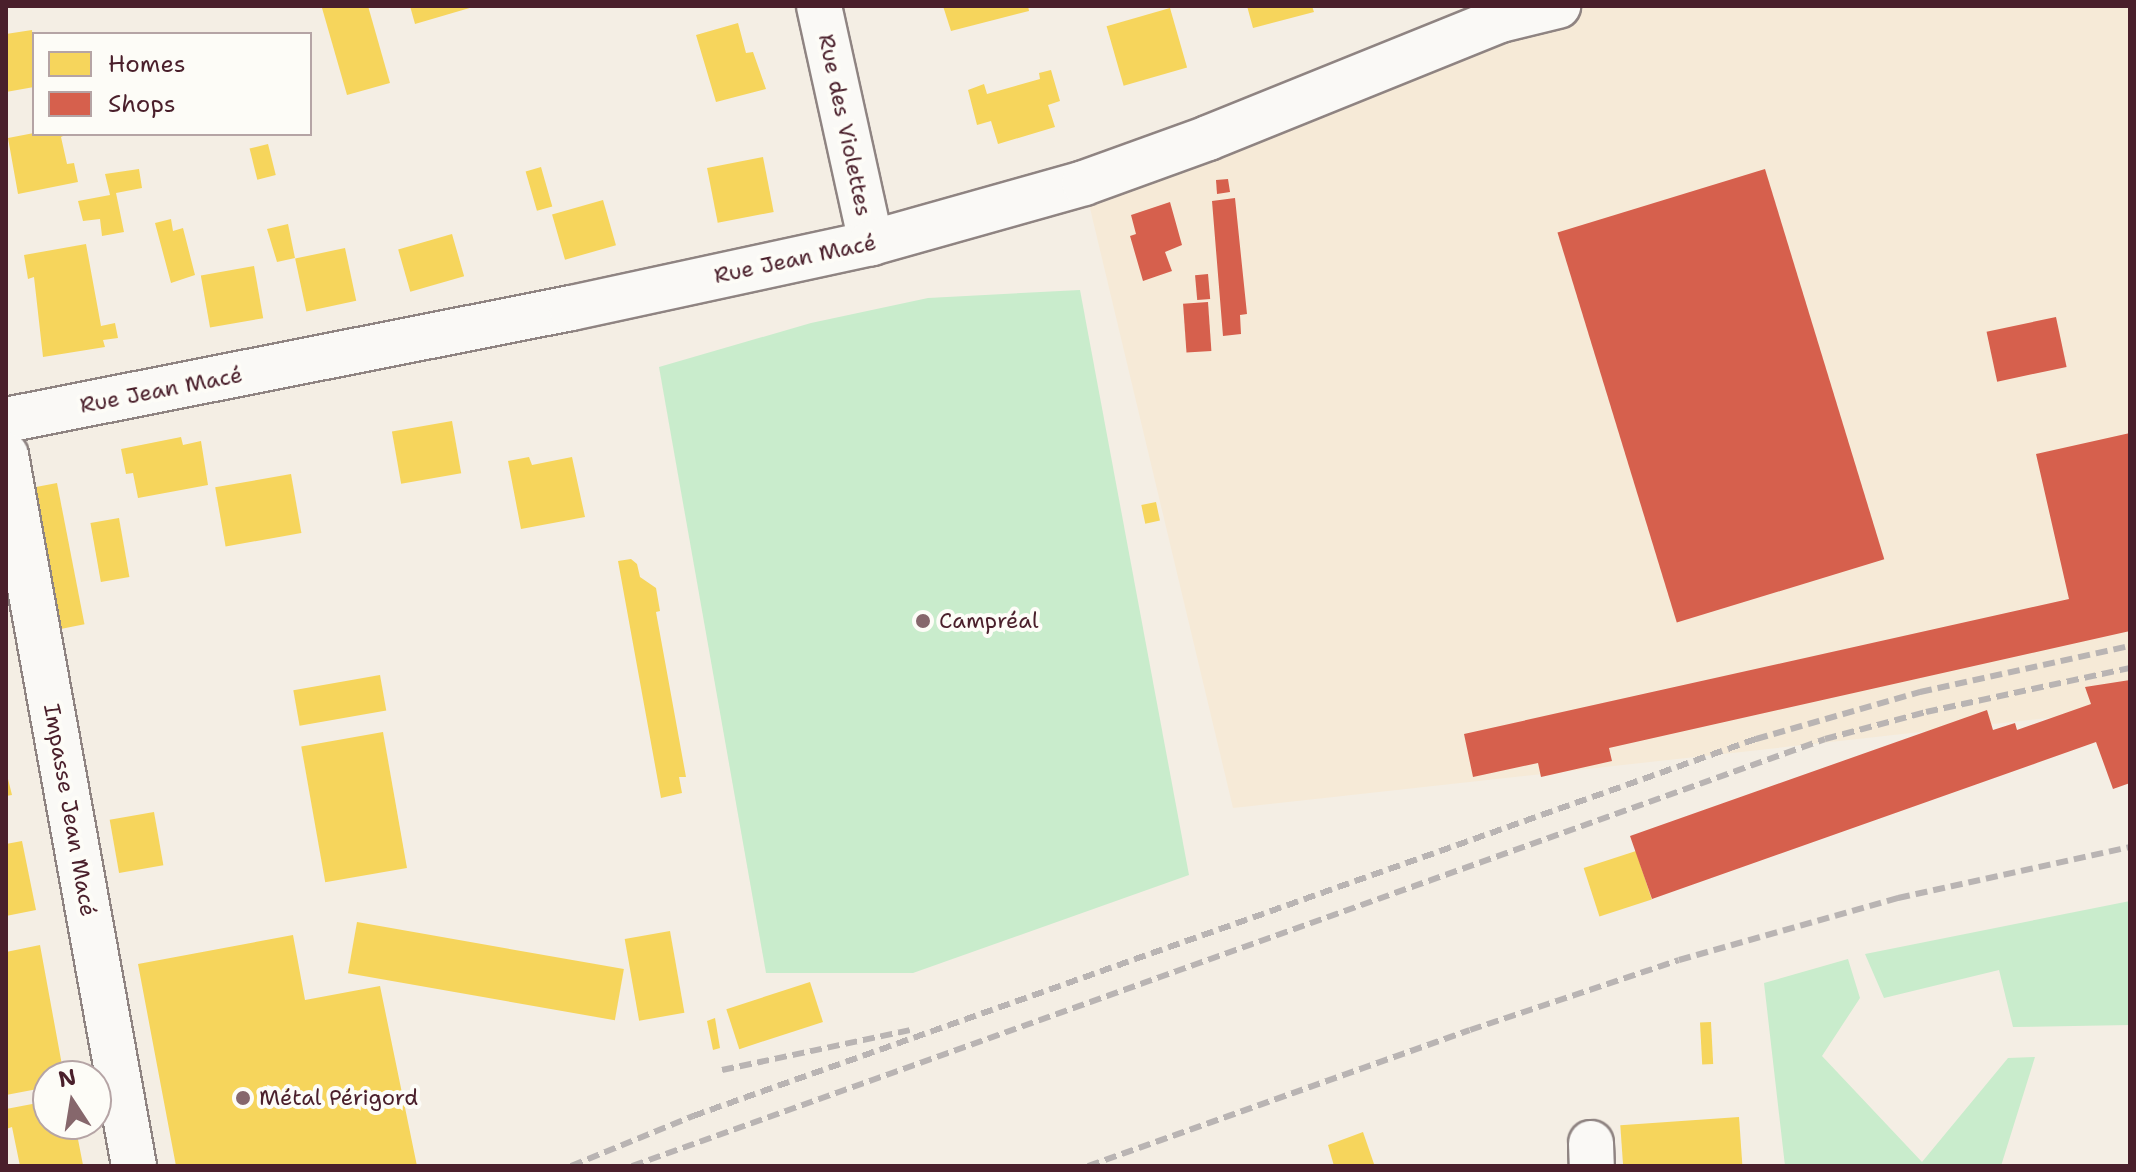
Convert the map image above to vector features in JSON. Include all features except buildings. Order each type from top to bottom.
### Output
[{"type":"street","name":"Rue des Violettes","points":[[819,6],[871,243]]},
{"type":"street","name":"Rue Jean Macé","points":[[6,420],[571,308],[871,243],[1084,183],[1208,138],[1500,20],[1558,6]]},
{"type":"street","name":"Impasse Jean Macé","points":[[6,455],[134,1166]]},
{"type":"shaded area","points":[[1562,6],[2130,6],[2130,709],[1233,808],[1084,183]]},
{"type":"green space","name":"Campréal","points":[[1080,290],[1189,875],[913,973],[766,973],[659,367],[811,323],[928,298]]},
{"type":"green space","points":[[2130,901],[2130,1025],[2013,1027],[1999,970],[1884,998],[1865,954]]},
{"type":"green space","points":[[1848,959],[1860,998],[1822,1056],[1922,1162],[2008,1058],[2035,1057],[2001,1166],[1785,1166],[1764,983]]},
{"type":"railway","points":[[571,1166],[693,1116],[1756,739],[1920,692],[2130,646]]},
{"type":"railway","points":[[632,1166],[1825,739],[1926,712],[2130,668]]},
{"type":"railway","points":[[1088,1166],[1470,1030],[1679,960],[1898,898],[2130,847]]},
{"type":"railway","points":[[722,1070],[910,1030]]},
{"type":"place","name":"Campréal","points":[[923,621]]},
{"type":"place","name":"Métal Périgord","points":[[243,1098]]}]
